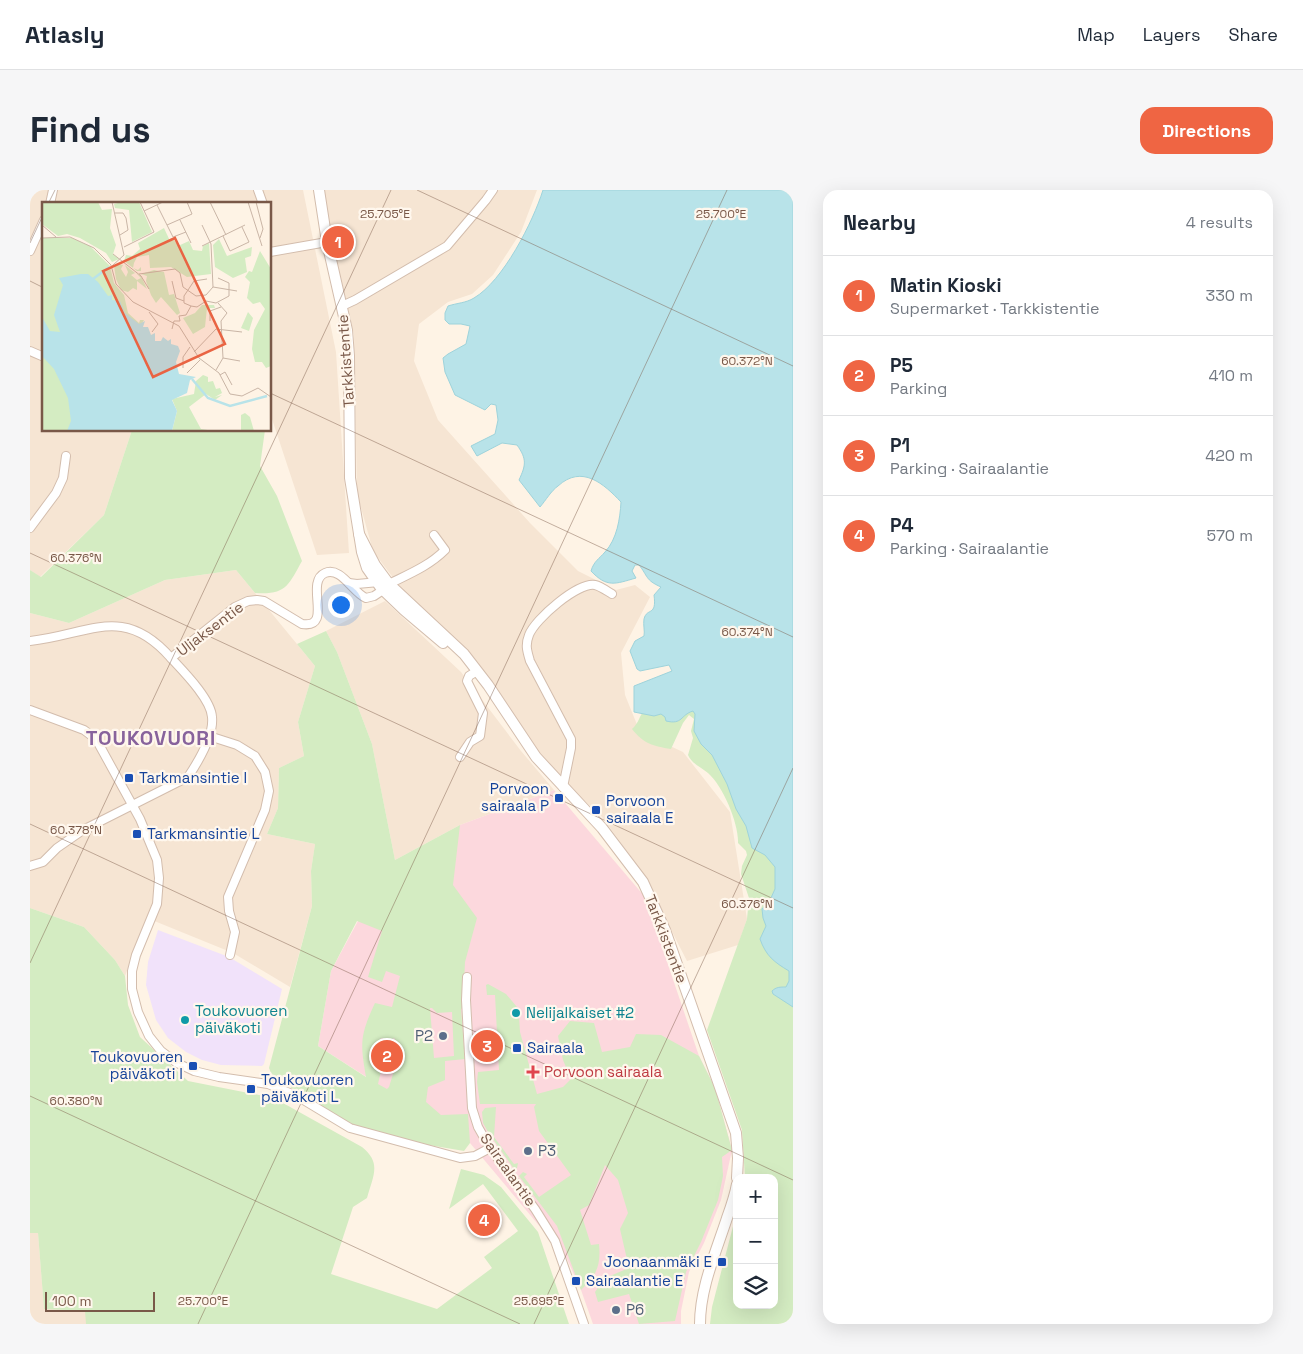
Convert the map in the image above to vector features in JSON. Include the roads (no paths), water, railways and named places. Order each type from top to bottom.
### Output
[{"type":"street","points":[[258,190],[262,202]]},
{"type":"street","name":"Tarkkistentie","points":[[319,190],[327,242],[342,306],[349,356],[350,478],[362,552],[367,568],[376,581],[387,588],[428,631],[473,667],[536,757],[602,828],[643,882],[665,930],[736,1133],[737,1174]]},
{"type":"street","points":[[342,306],[443,248],[493,190]]},
{"type":"street","points":[[30,251],[42,224]]},
{"type":"street","points":[[271,252],[327,242]]},
{"type":"street","points":[[30,351],[42,356]]},
{"type":"street","points":[[30,528],[56,492],[63,478],[66,456]]},
{"type":"street","name":"Tarkkistentie","points":[[359,534],[387,588]]},
{"type":"street","points":[[387,588],[434,561],[445,550],[434,535]]},
{"type":"street","name":"Uljaksentie","points":[[30,641],[45,640],[102,626],[118,626],[137,630],[146,635],[171,658],[241,603],[257,600],[264,601],[296,621],[307,624],[314,622],[317,619],[317,586],[322,575],[332,572],[339,575],[354,590],[366,598],[387,588]]},
{"type":"street","name":"Uljaksentie","points":[[349,583],[358,584],[376,581]]},
{"type":"street","points":[[562,787],[571,748],[571,739],[530,661],[526,648],[529,634],[536,623],[570,594],[584,585],[596,585],[612,594]]},
{"type":"street","points":[[30,866],[43,862],[58,848],[83,830],[188,777],[196,765],[209,736],[212,717],[207,701],[171,658]]},
{"type":"street","points":[[460,757],[470,742],[480,736],[481,730],[483,713],[467,680],[473,667]]},
{"type":"street","points":[[30,710],[84,730],[96,739],[140,819],[157,860],[159,878],[157,904],[136,955],[132,971],[132,989],[138,1012],[149,1036],[161,1050],[176,1063],[194,1072],[268,1084],[297,1096],[350,1128],[460,1158],[475,1156],[490,1148]]},
{"type":"street","points":[[209,736],[237,745],[255,756],[265,772],[269,791],[265,810],[228,897],[229,911],[235,932],[230,955]]},
{"type":"street","name":"Sairaalantie","points":[[467,977],[466,1000],[472,1108],[478,1127],[490,1148],[535,1209],[555,1241],[584,1324]]},
{"type":"street","points":[[700,1324],[701,1304],[705,1286],[733,1202]]},
{"type":"water","points":[[543,190],[793,190],[793,1007],[773,994],[772,991],[775,989],[786,987],[789,981],[789,971],[771,958],[760,939],[766,926],[762,909],[770,900],[775,889],[775,867],[765,855],[752,848],[746,826],[736,809],[727,784],[712,755],[701,744],[694,731],[695,714],[693,711],[679,721],[672,722],[666,721],[665,717],[661,714],[654,716],[634,712],[634,686],[672,671],[669,665],[640,671],[637,669],[630,651],[635,641],[644,636],[645,615],[653,609],[654,595],[661,587],[649,580],[639,565],[635,565],[632,571],[636,578],[617,583],[602,580],[591,571],[595,562],[609,547],[615,535],[619,522],[621,502],[600,483],[584,477],[576,477],[567,480],[555,488],[540,507],[519,480],[523,470],[524,458],[517,445],[502,443],[477,456],[471,446],[495,434],[498,420],[496,405],[491,404],[485,410],[455,395],[445,372],[443,358],[466,344],[470,326],[449,324],[445,320],[448,306],[474,298],[496,278],[516,250]]},
{"type":"place","name":"Matin Kioski","points":[[338,242]]},
{"type":"place","name":"Tarkmansintie I","points":[[129,778]]},
{"type":"place","name":"Porvoon sairaala P","points":[[559,798]]},
{"type":"place","name":"Porvoon sairaala E","points":[[596,810]]},
{"type":"place","name":"Tarkmansintie L","points":[[137,834]]},
{"type":"place","name":"Nelijalkaiset #2","points":[[516,1013]]},
{"type":"place","name":"Toukovuoren päiväkoti","points":[[185,1020]]},
{"type":"place","name":"P2","points":[[443,1036]]},
{"type":"place","name":"P1","points":[[487,1046]]},
{"type":"place","name":"Sairaala","points":[[517,1048]]},
{"type":"place","name":"P5","points":[[387,1056]]},
{"type":"place","name":"Toukovuoren päiväkoti I","points":[[193,1066]]},
{"type":"place","name":"Porvoon sairaala","points":[[533,1072]]},
{"type":"place","name":"Toukovuoren päiväkoti L","points":[[251,1089]]},
{"type":"place","name":"P3","points":[[528,1151]]},
{"type":"place","name":"P4","points":[[484,1220]]},
{"type":"place","name":"Joonaanmäki E","points":[[722,1262]]},
{"type":"place","name":"Sairaalantie E","points":[[576,1281]]},
{"type":"place","name":"P6","points":[[616,1310]]},
{"type":"district","name":"TOUKOVUORI","points":[[151,738]]}]
